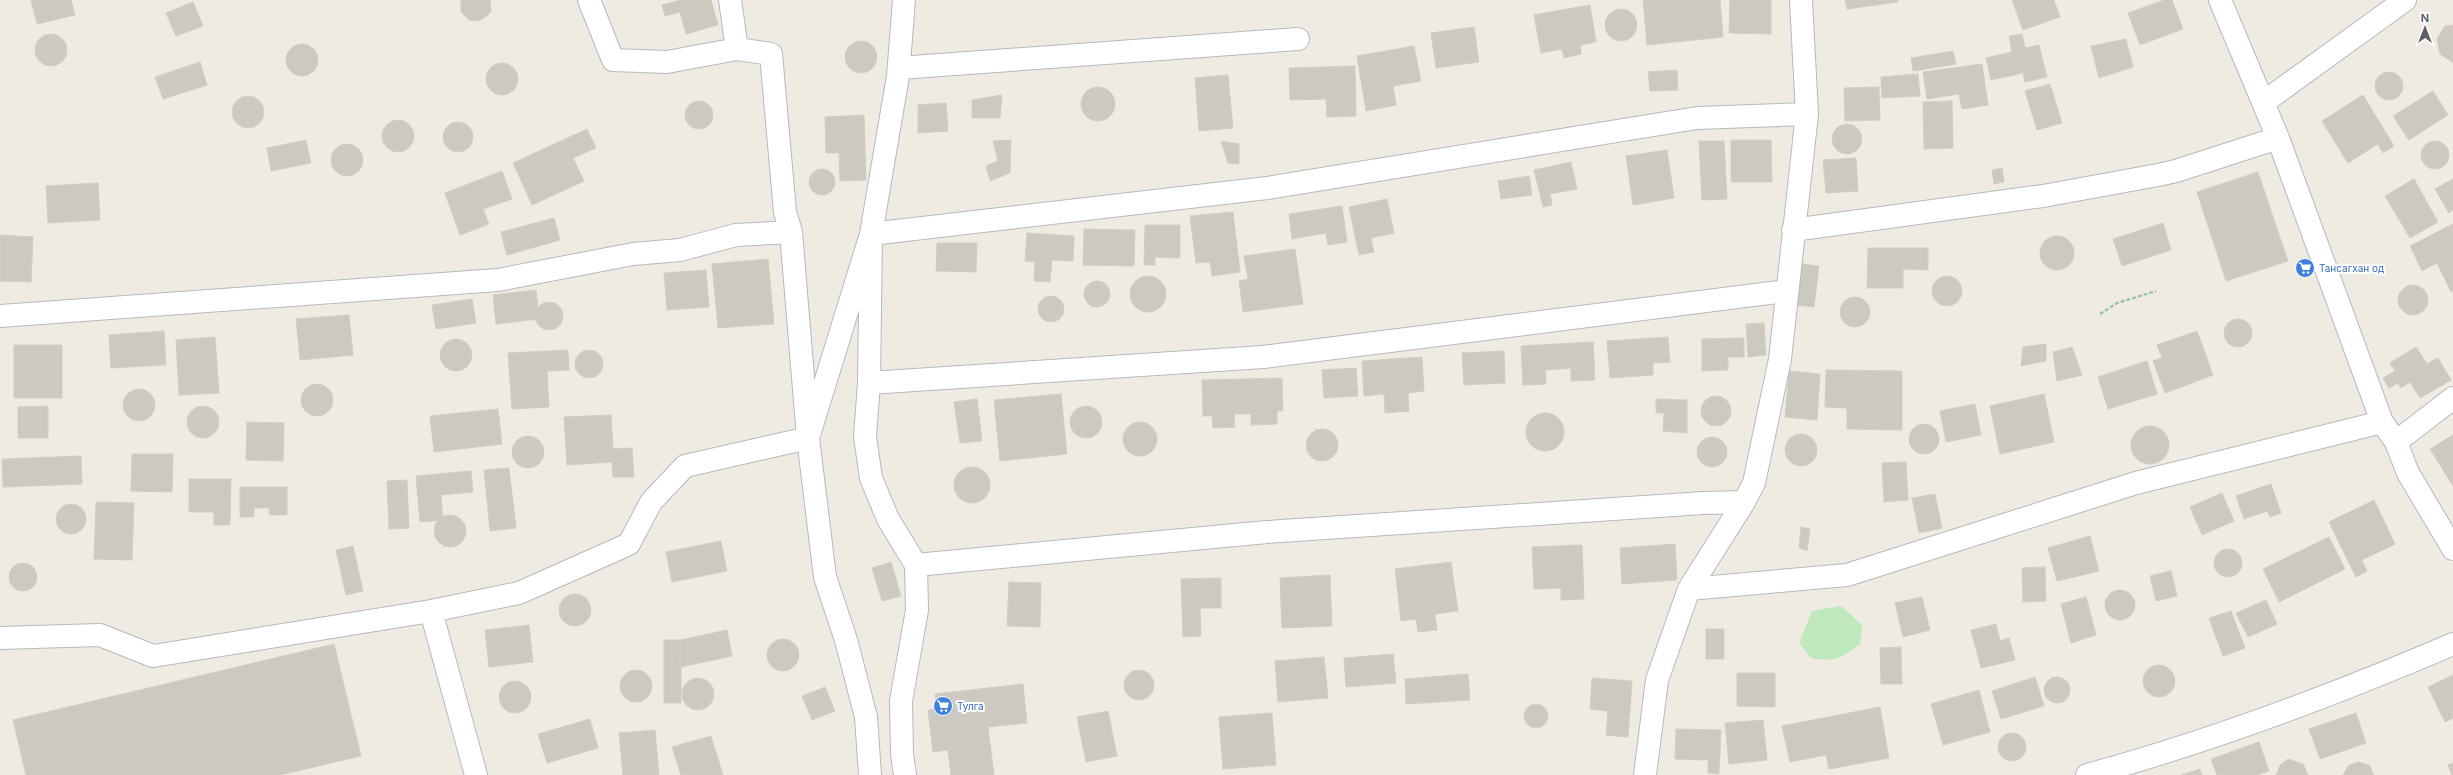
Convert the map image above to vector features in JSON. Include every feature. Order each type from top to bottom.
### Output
[{"type":"street","points":[[590,0],[613,60],[667,62],[737,49],[771,54],[785,212],[791,232],[808,438],[824,577],[846,640],[866,717],[870,775]]},
{"type":"street","points":[[730,0],[737,49]]},
{"type":"street","points":[[808,438],[871,234],[899,68],[904,0]]},
{"type":"street","points":[[1645,775],[1657,680],[1689,590],[1744,502],[1754,483],[1780,359],[1786,291],[1807,114],[1801,0]]},
{"type":"street","points":[[2220,0],[2278,138],[2382,422],[2396,442],[2408,473],[2453,549]]},
{"type":"street","points":[[2264,102],[2405,0]]},
{"type":"street","points":[[899,68],[1298,39]]},
{"type":"street","points":[[871,234],[1267,188],[1697,118],[1807,114]]},
{"type":"street","points":[[1793,230],[2043,196],[2164,174],[2278,138]]},
{"type":"street","points":[[0,316],[498,280],[633,254],[680,250],[736,235],[791,232]]},
{"type":"street","points":[[871,234],[869,383],[865,437],[871,478],[888,519],[916,565],[917,610],[901,701],[902,754],[905,775]]},
{"type":"street","points":[[869,383],[1264,357],[1786,291]]},
{"type":"street","points":[[2396,442],[2453,398]]},
{"type":"street","points":[[1689,590],[1847,575],[2136,483],[2382,422]]},
{"type":"street","points":[[0,638],[100,635],[153,656],[431,611],[519,593],[629,544],[651,502],[685,466],[808,438]]},
{"type":"street","points":[[916,565],[1267,532],[1703,503],[1744,502]]},
{"type":"street","points":[[431,611],[476,775]]},
{"type":"street","points":[[2087,775],[2139,760],[2302,704],[2453,644]]},
{"type":"path","points":[[2100,314],[2117,303],[2156,291]]},
{"type":"green space","points":[[1841,606],[1862,625],[1860,644],[1848,653],[1837,658],[1826,660],[1811,658],[1799,643],[1812,611]]},
{"type":"building","points":[[31,0],[71,0],[75,15],[37,24]]},
{"type":"building","points":[[461,0],[490,0],[491,11],[479,21],[469,20],[461,12]]},
{"type":"building","points":[[681,0],[711,0],[718,25],[686,34],[680,12],[665,16],[662,5]]},
{"type":"building","points":[[1643,0],[1720,0],[1723,37],[1647,45]]},
{"type":"building","points":[[1730,0],[1771,0],[1771,34],[1729,33]]},
{"type":"building","points":[[1845,0],[1897,0],[1898,2],[1847,9]]},
{"type":"building","points":[[2012,0],[2054,0],[2060,17],[2023,30]]},
{"type":"building","points":[[2164,0],[2172,0],[2183,29],[2140,45],[2128,13]]},
{"type":"building","points":[[193,2],[203,26],[176,36],[166,13]]},
{"type":"building","points":[[1590,5],[1596,42],[1580,45],[1581,54],[1564,58],[1562,49],[1541,53],[1534,15]]},
{"type":"building","points":[[1618,9],[1624,9],[1633,13],[1637,25],[1633,37],[1624,41],[1618,41],[1609,37],[1605,28],[1605,22],[1609,13]]},
{"type":"building","points":[[2453,25],[2452,62],[2440,54],[2437,39],[2445,26]]},
{"type":"building","points":[[1474,27],[1479,62],[1436,68],[1431,33]]},
{"type":"building","points":[[54,34],[60,36],[65,41],[67,50],[65,59],[60,64],[48,66],[42,64],[37,59],[35,47],[37,41],[42,36]]},
{"type":"building","points":[[2022,34],[2025,48],[2039,45],[2047,77],[2025,82],[2023,73],[1991,80],[1986,58],[2012,52],[2009,36]]},
{"type":"building","points":[[2126,39],[2133,67],[2099,78],[2091,46]]},
{"type":"building","points":[[861,41],[870,44],[874,48],[877,57],[874,66],[870,70],[861,73],[852,70],[848,66],[845,57],[848,48],[852,44]]},
{"type":"building","points":[[302,44],[308,45],[315,51],[318,60],[317,66],[311,73],[302,76],[296,75],[289,69],[286,60],[287,54],[293,47]]},
{"type":"building","points":[[1414,46],[1421,81],[1393,86],[1396,105],[1366,111],[1357,56]]},
{"type":"building","points":[[1953,51],[1956,64],[1913,71],[1911,58]]},
{"type":"building","points":[[200,62],[207,85],[163,99],[155,77]]},
{"type":"building","points":[[502,63],[508,64],[515,70],[518,79],[517,85],[511,92],[502,95],[496,94],[489,88],[486,79],[487,73],[493,66]]},
{"type":"building","points":[[1982,64],[1988,105],[1962,109],[1959,94],[1927,99],[1923,72]]},
{"type":"building","points":[[1355,66],[1356,116],[1327,117],[1326,99],[1290,100],[1289,68]]},
{"type":"building","points":[[1677,70],[1678,90],[1650,91],[1648,72]]},
{"type":"building","points":[[2389,72],[2399,76],[2403,86],[2399,96],[2389,100],[2379,96],[2375,86],[2379,76]]},
{"type":"building","points":[[1918,74],[1920,96],[1882,98],[1881,77]]},
{"type":"building","points":[[1228,75],[1233,128],[1199,131],[1195,78]]},
{"type":"building","points":[[2050,84],[2062,123],[2037,130],[2025,91]]},
{"type":"building","points":[[1095,87],[1101,87],[1105,88],[1112,94],[1115,104],[1114,111],[1108,118],[1101,121],[1095,121],[1091,120],[1084,114],[1081,107],[1081,101],[1082,97],[1088,90]]},
{"type":"building","points":[[1879,87],[1880,120],[1845,121],[1844,88]]},
{"type":"building","points":[[2433,91],[2448,115],[2409,140],[2393,116]]},
{"type":"building","points":[[1002,95],[1000,118],[972,118],[972,100]]},
{"type":"building","points":[[2363,95],[2394,146],[2383,153],[2378,144],[2348,163],[2322,121]]},
{"type":"building","points":[[248,96],[254,97],[261,103],[264,112],[263,118],[257,125],[248,128],[242,127],[235,121],[232,112],[233,106],[239,99]]},
{"type":"building","points":[[699,101],[705,102],[709,105],[712,109],[712,121],[709,125],[705,128],[699,129],[693,128],[689,125],[686,121],[685,115],[686,109],[689,105],[693,102]]},
{"type":"building","points":[[1952,101],[1953,148],[1924,149],[1923,102]]},
{"type":"building","points":[[946,103],[948,131],[918,133],[918,105]]},
{"type":"building","points":[[864,115],[866,180],[840,181],[839,153],[826,153],[825,117]]},
{"type":"building","points":[[398,120],[404,121],[411,127],[414,136],[413,142],[407,149],[398,152],[392,151],[385,145],[382,136],[383,130],[389,123]]},
{"type":"building","points":[[458,122],[469,126],[473,137],[469,148],[458,152],[447,148],[443,137],[447,126]]},
{"type":"building","points":[[1847,124],[1853,125],[1861,133],[1861,145],[1853,153],[1847,154],[1841,153],[1833,145],[1832,139],[1833,133],[1841,125]]},
{"type":"building","points":[[587,129],[596,148],[573,158],[584,181],[532,205],[513,163]]},
{"type":"building","points":[[306,140],[311,163],[271,171],[267,148]]},
{"type":"building","points":[[1011,140],[1010,173],[990,181],[986,166],[998,161],[993,141]]},
{"type":"building","points":[[1731,140],[1771,140],[1772,182],[1731,182]]},
{"type":"building","points":[[1221,141],[1239,144],[1239,164],[1228,163]]},
{"type":"building","points":[[1699,141],[1724,141],[1727,199],[1702,200]]},
{"type":"building","points":[[2435,141],[2445,145],[2449,155],[2445,165],[2435,169],[2425,165],[2421,155],[2425,145]]},
{"type":"building","points":[[347,144],[353,145],[360,151],[363,160],[362,166],[356,173],[347,176],[341,175],[334,169],[331,160],[332,154],[338,147]]},
{"type":"building","points":[[1667,150],[1674,198],[1633,205],[1626,156]]},
{"type":"building","points":[[1856,158],[1858,191],[1826,193],[1823,160]]},
{"type":"building","points":[[1571,162],[1577,189],[1550,194],[1552,205],[1543,207],[1534,170]]},
{"type":"building","points":[[2002,168],[2004,182],[1994,184],[1992,170]]},
{"type":"building","points":[[822,169],[831,173],[835,182],[831,191],[822,195],[813,191],[809,182],[813,173]]},
{"type":"building","points":[[502,171],[512,199],[483,209],[489,224],[460,235],[445,193]]},
{"type":"building","points":[[2258,172],[2288,261],[2226,281],[2197,192]]},
{"type":"building","points":[[1529,176],[1532,195],[1501,199],[1498,181]]},
{"type":"building","points":[[2414,179],[2438,222],[2410,238],[2385,196]]},
{"type":"building","points":[[2453,179],[2453,210],[2449,213],[2435,189]]},
{"type":"building","points":[[98,183],[100,220],[48,223],[46,186]]},
{"type":"building","points":[[1387,199],[1394,233],[1371,238],[1374,252],[1359,255],[1349,207]]},
{"type":"building","points":[[1342,206],[1347,242],[1328,245],[1326,233],[1292,239],[1289,214]]},
{"type":"building","points":[[1233,212],[1240,272],[1212,276],[1210,262],[1196,263],[1190,216]]},
{"type":"building","points":[[554,218],[560,240],[507,255],[501,232]]},
{"type":"building","points":[[2163,223],[2171,250],[2122,266],[2113,239]]},
{"type":"building","points":[[2453,224],[2453,291],[2451,292],[2437,263],[2422,271],[2410,246]]},
{"type":"building","points":[[1145,225],[1180,225],[1180,258],[1155,257],[1155,265],[1144,265]]},
{"type":"building","points":[[1084,229],[1135,230],[1134,266],[1083,265]]},
{"type":"building","points":[[1027,233],[1074,236],[1073,261],[1052,260],[1050,282],[1034,281],[1035,262],[1025,261]]},
{"type":"building","points":[[0,235],[33,237],[31,282],[0,281]]},
{"type":"building","points":[[2060,236],[2069,241],[2073,246],[2073,260],[2069,265],[2064,269],[2054,270],[2050,269],[2041,260],[2040,250],[2041,246],[2050,237]]},
{"type":"building","points":[[937,243],[977,243],[976,272],[936,271]]},
{"type":"building","points":[[1868,248],[1928,248],[1928,270],[1903,269],[1903,288],[1867,288]]},
{"type":"building","points":[[1295,249],[1303,304],[1243,312],[1239,281],[1248,279],[1244,256]]},
{"type":"building","points":[[768,259],[774,324],[718,328],[712,264]]},
{"type":"building","points":[[1802,264],[1819,266],[1814,307],[1796,305]]},
{"type":"building","points":[[706,270],[709,307],[667,310],[664,273]]},
{"type":"building","points":[[1148,276],[1161,281],[1166,294],[1161,307],[1148,312],[1135,307],[1130,294],[1135,281]]},
{"type":"building","points":[[1947,276],[1958,280],[1962,291],[1958,302],[1947,306],[1936,302],[1932,291],[1936,280]]},
{"type":"building","points":[[1097,281],[1106,285],[1110,294],[1106,303],[1097,307],[1088,303],[1084,294],[1088,285]]},
{"type":"building","points":[[2413,285],[2424,289],[2428,300],[2424,311],[2413,315],[2402,311],[2398,300],[2402,289]]},
{"type":"building","points":[[536,290],[539,319],[496,324],[493,295]]},
{"type":"building","points":[[1051,296],[1060,300],[1064,309],[1060,318],[1051,322],[1042,318],[1038,309],[1042,300]]},
{"type":"building","points":[[1855,297],[1866,301],[1870,312],[1866,323],[1855,327],[1844,323],[1840,312],[1844,301]]},
{"type":"building","points":[[472,299],[476,323],[436,329],[432,305]]},
{"type":"building","points":[[549,302],[559,306],[563,316],[559,326],[549,330],[539,326],[535,316],[539,306]]},
{"type":"building","points":[[349,315],[353,355],[300,360],[296,319]]},
{"type":"building","points":[[2238,319],[2248,323],[2252,333],[2248,343],[2238,347],[2228,343],[2224,333],[2228,323]]},
{"type":"building","points":[[1764,323],[1766,355],[1748,357],[1746,324]]},
{"type":"building","points":[[164,331],[166,365],[111,368],[109,335]]},
{"type":"building","points":[[2197,331],[2213,375],[2165,393],[2153,361],[2162,358],[2157,345]]},
{"type":"building","points":[[215,337],[219,393],[179,395],[176,340]]},
{"type":"building","points":[[1668,337],[1670,362],[1653,363],[1653,375],[1610,378],[1607,341]]},
{"type":"building","points":[[1744,338],[1744,357],[1728,357],[1728,370],[1702,371],[1702,339]]},
{"type":"building","points":[[456,339],[462,340],[469,346],[472,355],[471,361],[465,368],[456,371],[450,370],[443,364],[440,355],[441,349],[447,342]]},
{"type":"building","points":[[1593,342],[1595,380],[1571,381],[1571,368],[1545,370],[1546,384],[1523,385],[1521,346]]},
{"type":"building","points":[[2046,344],[2046,361],[2021,366],[2023,347]]},
{"type":"building","points":[[14,345],[62,345],[62,398],[14,398]]},
{"type":"building","points":[[2072,347],[2082,375],[2057,381],[2053,352]]},
{"type":"building","points":[[2416,347],[2427,364],[2438,358],[2451,380],[2420,398],[2410,382],[2401,388],[2398,383],[2389,388],[2383,378],[2395,371],[2390,363]]},
{"type":"building","points":[[568,350],[569,370],[547,371],[549,407],[512,409],[508,353]]},
{"type":"building","points":[[589,350],[599,354],[603,364],[599,374],[589,378],[579,374],[575,364],[579,354]]},
{"type":"building","points":[[1504,351],[1505,383],[1464,385],[1462,353]]},
{"type":"building","points":[[1422,357],[1424,391],[1408,393],[1409,411],[1385,413],[1384,394],[1364,396],[1362,361]]},
{"type":"building","points":[[2147,361],[2157,394],[2108,409],[2098,377]]},
{"type":"building","points":[[1356,368],[1358,396],[1324,398],[1322,370]]},
{"type":"building","points":[[1826,370],[1902,371],[1902,430],[1847,429],[1847,408],[1825,407]]},
{"type":"building","points":[[1789,371],[1820,374],[1817,420],[1785,417]]},
{"type":"building","points":[[1282,378],[1283,411],[1277,411],[1277,424],[1251,425],[1251,414],[1234,414],[1235,427],[1213,428],[1212,416],[1203,416],[1202,380]]},
{"type":"building","points":[[317,384],[326,387],[330,391],[333,400],[330,409],[326,413],[317,416],[308,413],[304,409],[301,400],[304,391],[308,387]]},
{"type":"building","points":[[139,389],[145,390],[152,396],[155,405],[154,411],[148,418],[139,421],[133,420],[126,414],[123,405],[124,399],[130,392]]},
{"type":"building","points":[[1061,394],[1067,454],[1000,461],[994,400]]},
{"type":"building","points":[[2044,394],[2054,442],[2000,454],[1990,406]]},
{"type":"building","points":[[1716,396],[1727,400],[1731,411],[1727,422],[1716,426],[1705,422],[1701,411],[1705,400]]},
{"type":"building","points":[[977,399],[982,441],[960,443],[954,402]]},
{"type":"building","points":[[1656,399],[1687,400],[1687,433],[1663,431],[1664,413],[1656,413]]},
{"type":"building","points":[[1975,404],[1981,435],[1946,442],[1940,411]]},
{"type":"building","points":[[48,406],[48,438],[18,438],[18,407]]},
{"type":"building","points":[[203,406],[209,407],[216,413],[219,422],[218,428],[212,435],[203,438],[197,437],[190,431],[187,422],[188,416],[194,409]]},
{"type":"building","points":[[1083,406],[1089,406],[1098,410],[1102,422],[1098,434],[1089,438],[1083,438],[1074,434],[1070,425],[1070,419],[1074,410]]},
{"type":"building","points":[[498,409],[502,444],[434,452],[430,416]]},
{"type":"building","points":[[1541,413],[1549,413],[1556,416],[1561,421],[1564,432],[1561,443],[1556,448],[1549,451],[1541,451],[1534,448],[1529,443],[1526,436],[1526,428],[1529,421],[1534,416]]},
{"type":"building","points":[[611,415],[613,449],[632,448],[634,477],[613,477],[612,462],[567,465],[564,417]]},
{"type":"building","points":[[247,422],[284,423],[283,461],[246,460]]},
{"type":"building","points":[[1137,422],[1143,422],[1147,423],[1154,429],[1157,439],[1156,446],[1150,453],[1143,456],[1137,456],[1133,455],[1126,449],[1123,442],[1123,436],[1124,432],[1130,425]]},
{"type":"building","points":[[1924,424],[1934,429],[1939,439],[1934,449],[1924,454],[1914,449],[1909,439],[1914,429]]},
{"type":"building","points":[[2150,426],[2163,432],[2169,445],[2163,458],[2150,464],[2137,458],[2131,445],[2137,432]]},
{"type":"building","points":[[1319,429],[1325,429],[1335,436],[1338,445],[1337,451],[1331,458],[1325,461],[1319,461],[1309,454],[1306,448],[1306,442],[1313,432]]},
{"type":"building","points":[[1798,434],[1804,434],[1814,441],[1817,450],[1816,456],[1810,463],[1804,466],[1798,466],[1788,459],[1785,453],[1785,447],[1792,437]]},
{"type":"building","points":[[2453,435],[2453,486],[2430,449]]},
{"type":"building","points":[[528,436],[534,437],[541,443],[544,452],[543,458],[537,465],[528,468],[522,467],[515,461],[512,452],[513,446],[519,439]]},
{"type":"building","points":[[1712,437],[1718,438],[1726,446],[1726,458],[1718,466],[1712,467],[1706,466],[1698,458],[1697,452],[1698,446],[1706,438]]},
{"type":"building","points":[[132,454],[173,454],[172,492],[131,491]]},
{"type":"building","points":[[81,456],[82,484],[3,487],[2,459]]},
{"type":"building","points":[[1906,462],[1908,500],[1884,502],[1882,463]]},
{"type":"building","points":[[976,467],[985,472],[989,478],[989,492],[985,498],[976,503],[968,503],[959,498],[955,492],[954,481],[959,472],[965,468]]},
{"type":"building","points":[[509,468],[516,528],[490,531],[484,470]]},
{"type":"building","points":[[471,471],[473,492],[441,495],[443,520],[420,522],[416,476]]},
{"type":"building","points":[[189,479],[231,479],[230,525],[214,525],[214,512],[189,512]]},
{"type":"building","points":[[407,480],[409,528],[389,529],[387,481]]},
{"type":"building","points":[[2271,484],[2281,513],[2270,517],[2267,511],[2244,519],[2236,496]]},
{"type":"building","points":[[240,487],[287,487],[287,515],[269,515],[269,508],[254,508],[254,517],[240,517]]},
{"type":"building","points":[[2222,493],[2234,521],[2202,535],[2190,507]]},
{"type":"building","points":[[1935,494],[1942,528],[1919,533],[1912,498]]},
{"type":"building","points":[[2374,500],[2395,544],[2362,560],[2367,571],[2356,577],[2329,522]]},
{"type":"building","points":[[96,502],[134,503],[132,560],[94,559]]},
{"type":"building","points":[[71,504],[77,505],[85,513],[85,525],[77,533],[71,534],[65,533],[57,525],[56,519],[57,513],[65,505]]},
{"type":"building","points":[[450,515],[456,516],[463,522],[466,531],[465,537],[459,544],[450,547],[444,546],[437,540],[434,531],[435,525],[441,518]]},
{"type":"building","points":[[1801,527],[1810,529],[1807,551],[1799,548]]},
{"type":"building","points":[[2090,536],[2099,571],[2057,581],[2048,548]]},
{"type":"building","points":[[2329,537],[2345,569],[2279,602],[2263,569]]},
{"type":"building","points":[[721,541],[727,571],[672,582],[666,552]]},
{"type":"building","points":[[1675,544],[1677,580],[1622,584],[1620,548]]},
{"type":"building","points":[[1582,545],[1584,599],[1561,600],[1561,588],[1534,589],[1532,547]]},
{"type":"building","points":[[353,546],[363,591],[346,595],[336,550]]},
{"type":"building","points":[[2228,549],[2238,553],[2242,563],[2238,573],[2228,577],[2218,573],[2214,563],[2218,553]]},
{"type":"building","points":[[891,562],[901,596],[882,601],[872,568]]},
{"type":"building","points":[[1451,562],[1458,611],[1435,614],[1437,630],[1418,632],[1416,619],[1401,621],[1395,569]]},
{"type":"building","points":[[23,563],[33,567],[37,577],[33,587],[23,591],[13,587],[9,577],[13,567]]},
{"type":"building","points":[[2045,567],[2046,601],[2023,602],[2022,568]]},
{"type":"building","points":[[2171,571],[2177,596],[2156,601],[2150,576]]},
{"type":"building","points":[[1330,575],[1332,626],[1282,628],[1280,578]]},
{"type":"building","points":[[1221,578],[1221,608],[1200,608],[1201,636],[1183,637],[1181,579]]},
{"type":"building","points":[[1009,582],[1041,583],[1040,627],[1007,626]]},
{"type":"building","points":[[2120,590],[2131,594],[2135,605],[2131,616],[2120,620],[2109,616],[2105,605],[2109,594]]},
{"type":"building","points":[[575,594],[584,597],[588,601],[591,610],[588,619],[584,623],[575,626],[566,623],[562,619],[559,610],[562,601],[566,597]]},
{"type":"building","points":[[1922,597],[1930,630],[1903,637],[1895,603]]},
{"type":"building","points":[[2086,597],[2096,635],[2071,643],[2061,604]]},
{"type":"building","points":[[2266,600],[2277,624],[2248,637],[2236,613]]},
{"type":"building","points":[[2231,611],[2245,648],[2223,656],[2209,618]]},
{"type":"building","points":[[1996,624],[2000,641],[2009,638],[2015,660],[1981,668],[1971,630]]},
{"type":"building","points":[[529,625],[533,662],[489,667],[485,630]]},
{"type":"building","points":[[1706,629],[1724,629],[1724,659],[1706,659]]},
{"type":"building","points":[[727,630],[732,656],[681,667],[676,641]]},
{"type":"building","points":[[780,639],[786,639],[796,646],[799,655],[798,661],[792,668],[786,671],[780,671],[770,664],[767,658],[767,652],[774,642]]},
{"type":"building","points":[[664,640],[681,640],[681,703],[664,703]]},
{"type":"building","points":[[334,644],[361,756],[280,775],[26,775],[13,720]]},
{"type":"building","points":[[1901,647],[1902,684],[1881,684],[1880,648]]},
{"type":"building","points":[[1393,654],[1396,683],[1346,687],[1344,658]]},
{"type":"building","points":[[1324,657],[1328,698],[1278,702],[1275,661]]},
{"type":"building","points":[[2156,665],[2162,665],[2171,669],[2175,681],[2171,693],[2162,697],[2156,697],[2147,693],[2143,684],[2143,678],[2147,669]]},
{"type":"building","points":[[636,670],[647,675],[652,686],[647,697],[636,702],[625,697],[620,686],[625,675]]},
{"type":"building","points":[[1139,670],[1150,674],[1154,685],[1150,696],[1139,700],[1128,696],[1124,685],[1128,674]]},
{"type":"building","points":[[1737,673],[1775,673],[1775,707],[1737,706]]},
{"type":"building","points":[[1468,674],[1470,700],[1406,704],[1405,679]]},
{"type":"building","points":[[2453,675],[2453,718],[2445,722],[2428,687]]},
{"type":"building","points":[[2035,677],[2044,706],[2001,719],[1992,691]]},
{"type":"building","points":[[2057,677],[2066,681],[2070,690],[2066,699],[2057,703],[2048,699],[2044,690],[2048,681]]},
{"type":"building","points":[[698,678],[707,681],[711,685],[714,694],[711,703],[707,707],[698,710],[689,707],[685,703],[682,694],[685,685],[689,681]]},
{"type":"building","points":[[1592,678],[1632,681],[1628,737],[1606,735],[1608,711],[1590,709]]},
{"type":"building","points":[[515,681],[521,682],[528,688],[531,697],[530,703],[524,710],[515,713],[509,712],[502,706],[499,697],[500,691],[506,684]]},
{"type":"building","points":[[1023,684],[1027,723],[988,727],[994,775],[951,775],[948,750],[933,752],[928,710],[937,709],[935,694]]},
{"type":"building","points":[[825,687],[835,711],[812,720],[802,696]]},
{"type":"building","points":[[1979,690],[1990,732],[1943,745],[1931,704]]},
{"type":"building","points":[[1536,704],[1545,707],[1548,716],[1545,725],[1536,728],[1527,725],[1524,716],[1527,707]]},
{"type":"building","points":[[1880,707],[1889,758],[1829,769],[1826,755],[1790,762],[1782,726]]},
{"type":"building","points":[[1108,711],[1117,756],[1086,762],[1077,717]]},
{"type":"building","points":[[1272,713],[1276,765],[1223,769],[1219,717]]},
{"type":"building","points":[[2356,713],[2366,743],[2320,759],[2309,729]]},
{"type":"building","points":[[590,719],[598,748],[547,763],[538,734]]},
{"type":"building","points":[[1763,720],[1767,760],[1729,764],[1725,723]]},
{"type":"building","points":[[1676,729],[1721,730],[1719,774],[1708,773],[1708,760],[1675,759]]},
{"type":"building","points":[[655,730],[659,775],[623,775],[619,733]]},
{"type":"building","points":[[2012,733],[2022,737],[2026,747],[2022,757],[2012,761],[2002,757],[1998,747],[2002,737]]},
{"type":"building","points":[[711,736],[723,775],[681,775],[672,747]]},
{"type":"building","points":[[2259,742],[2269,771],[2257,775],[2217,775],[2211,759]]},
{"type":"building","points":[[2288,759],[2303,764],[2308,775],[2276,775],[2280,765]]},
{"type":"building","points":[[2358,762],[2369,765],[2374,775],[2343,775],[2349,765]]},
{"type":"building","points":[[2453,763],[2453,775],[2452,775],[2448,765]]},
{"type":"building","points":[[2200,769],[2202,775],[2181,775]]},
{"type":"place","name":"Тансагхан од","points":[[2305,268]]},
{"type":"place","name":"Тулга","points":[[943,706]]}]
